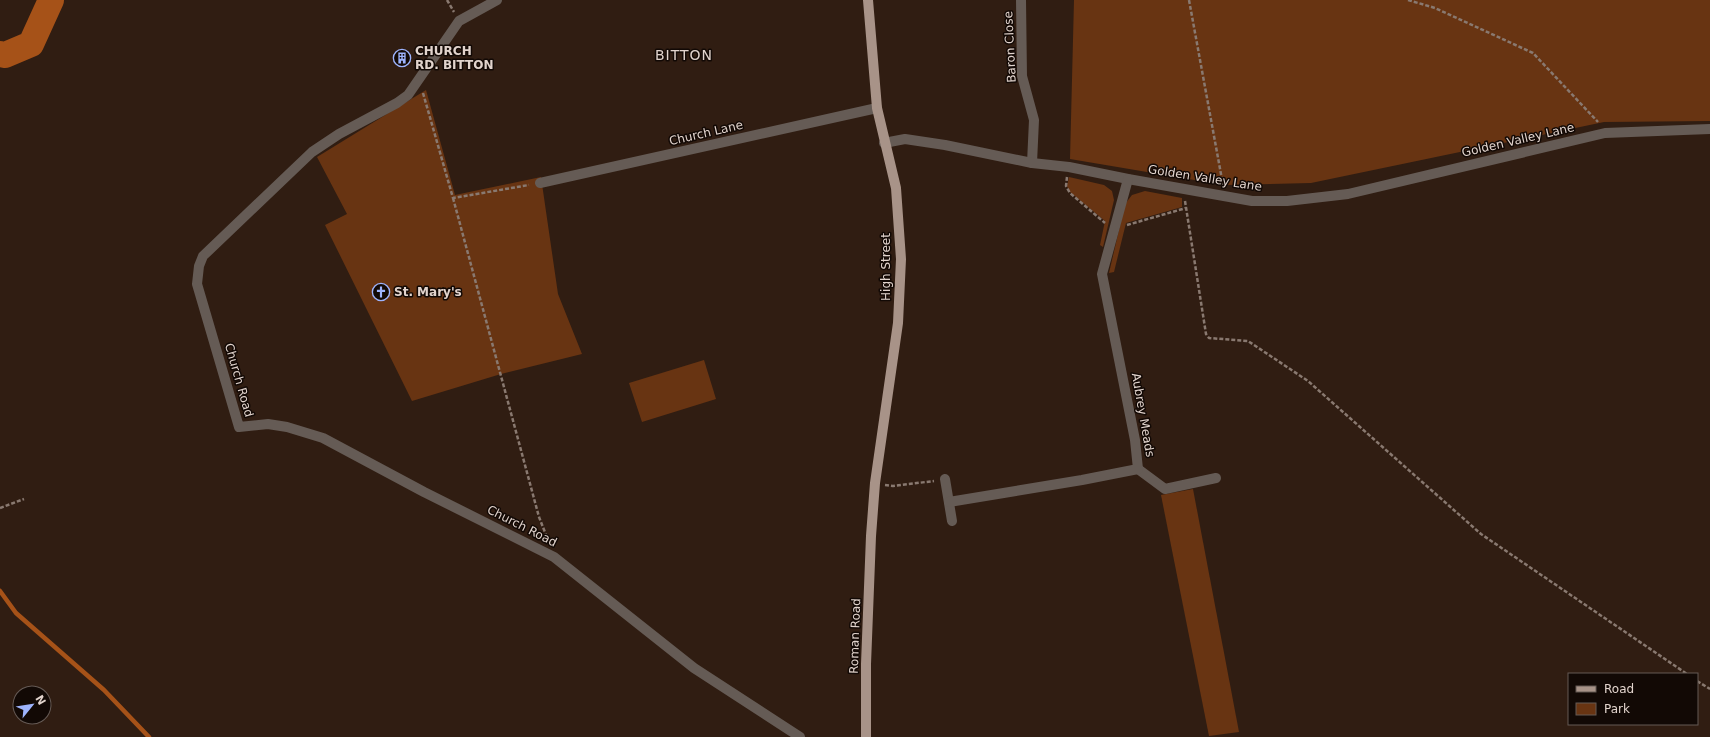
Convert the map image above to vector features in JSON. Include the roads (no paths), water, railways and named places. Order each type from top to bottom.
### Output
[{"type":"main road","name":"High Street","points":[[868,0],[877,108],[884,143],[896,188],[901,259],[898,323],[875,483],[871,536]]},
{"type":"main road","name":"Roman Road","points":[[866,737],[866,664],[871,536]]},
{"type":"street","name":"Church Road","points":[[497,0],[460,21],[416,85],[408,94],[397,103],[339,134],[312,152],[203,256],[199,266],[197,284],[239,427],[268,424],[288,427],[323,438],[424,492],[554,557],[694,668],[800,737]]},
{"type":"street","name":"Baron Close","points":[[1021,0],[1022,76],[1034,120],[1032,163]]},
{"type":"street","name":"Church Lane","points":[[540,183],[877,108]]},
{"type":"street","name":"Golden Valley Lane","points":[[884,143],[905,139],[945,145],[1032,163],[1069,167],[1252,201],[1287,201],[1348,194],[1605,132],[1710,129]]},
{"type":"street","name":"Aubrey Meads","points":[[949,502],[1082,480],[1138,469],[1135,440],[1102,274],[1128,179]]},
{"type":"street","points":[[1138,469],[1165,488],[1216,478]]},
{"type":"street","points":[[945,479],[952,521]]},
{"type":"waterway","points":[[0,54],[5,55],[31,44],[51,0]]},
{"type":"waterway","points":[[0,591],[16,613],[104,690],[149,737]]},
{"type":"place","name":"CHURCH RD. BITTON","points":[[402,58]]},
{"type":"place","name":"St. Mary's","points":[[381,292]]},
{"type":"district","name":"BITTON","points":[[684,55]]}]
